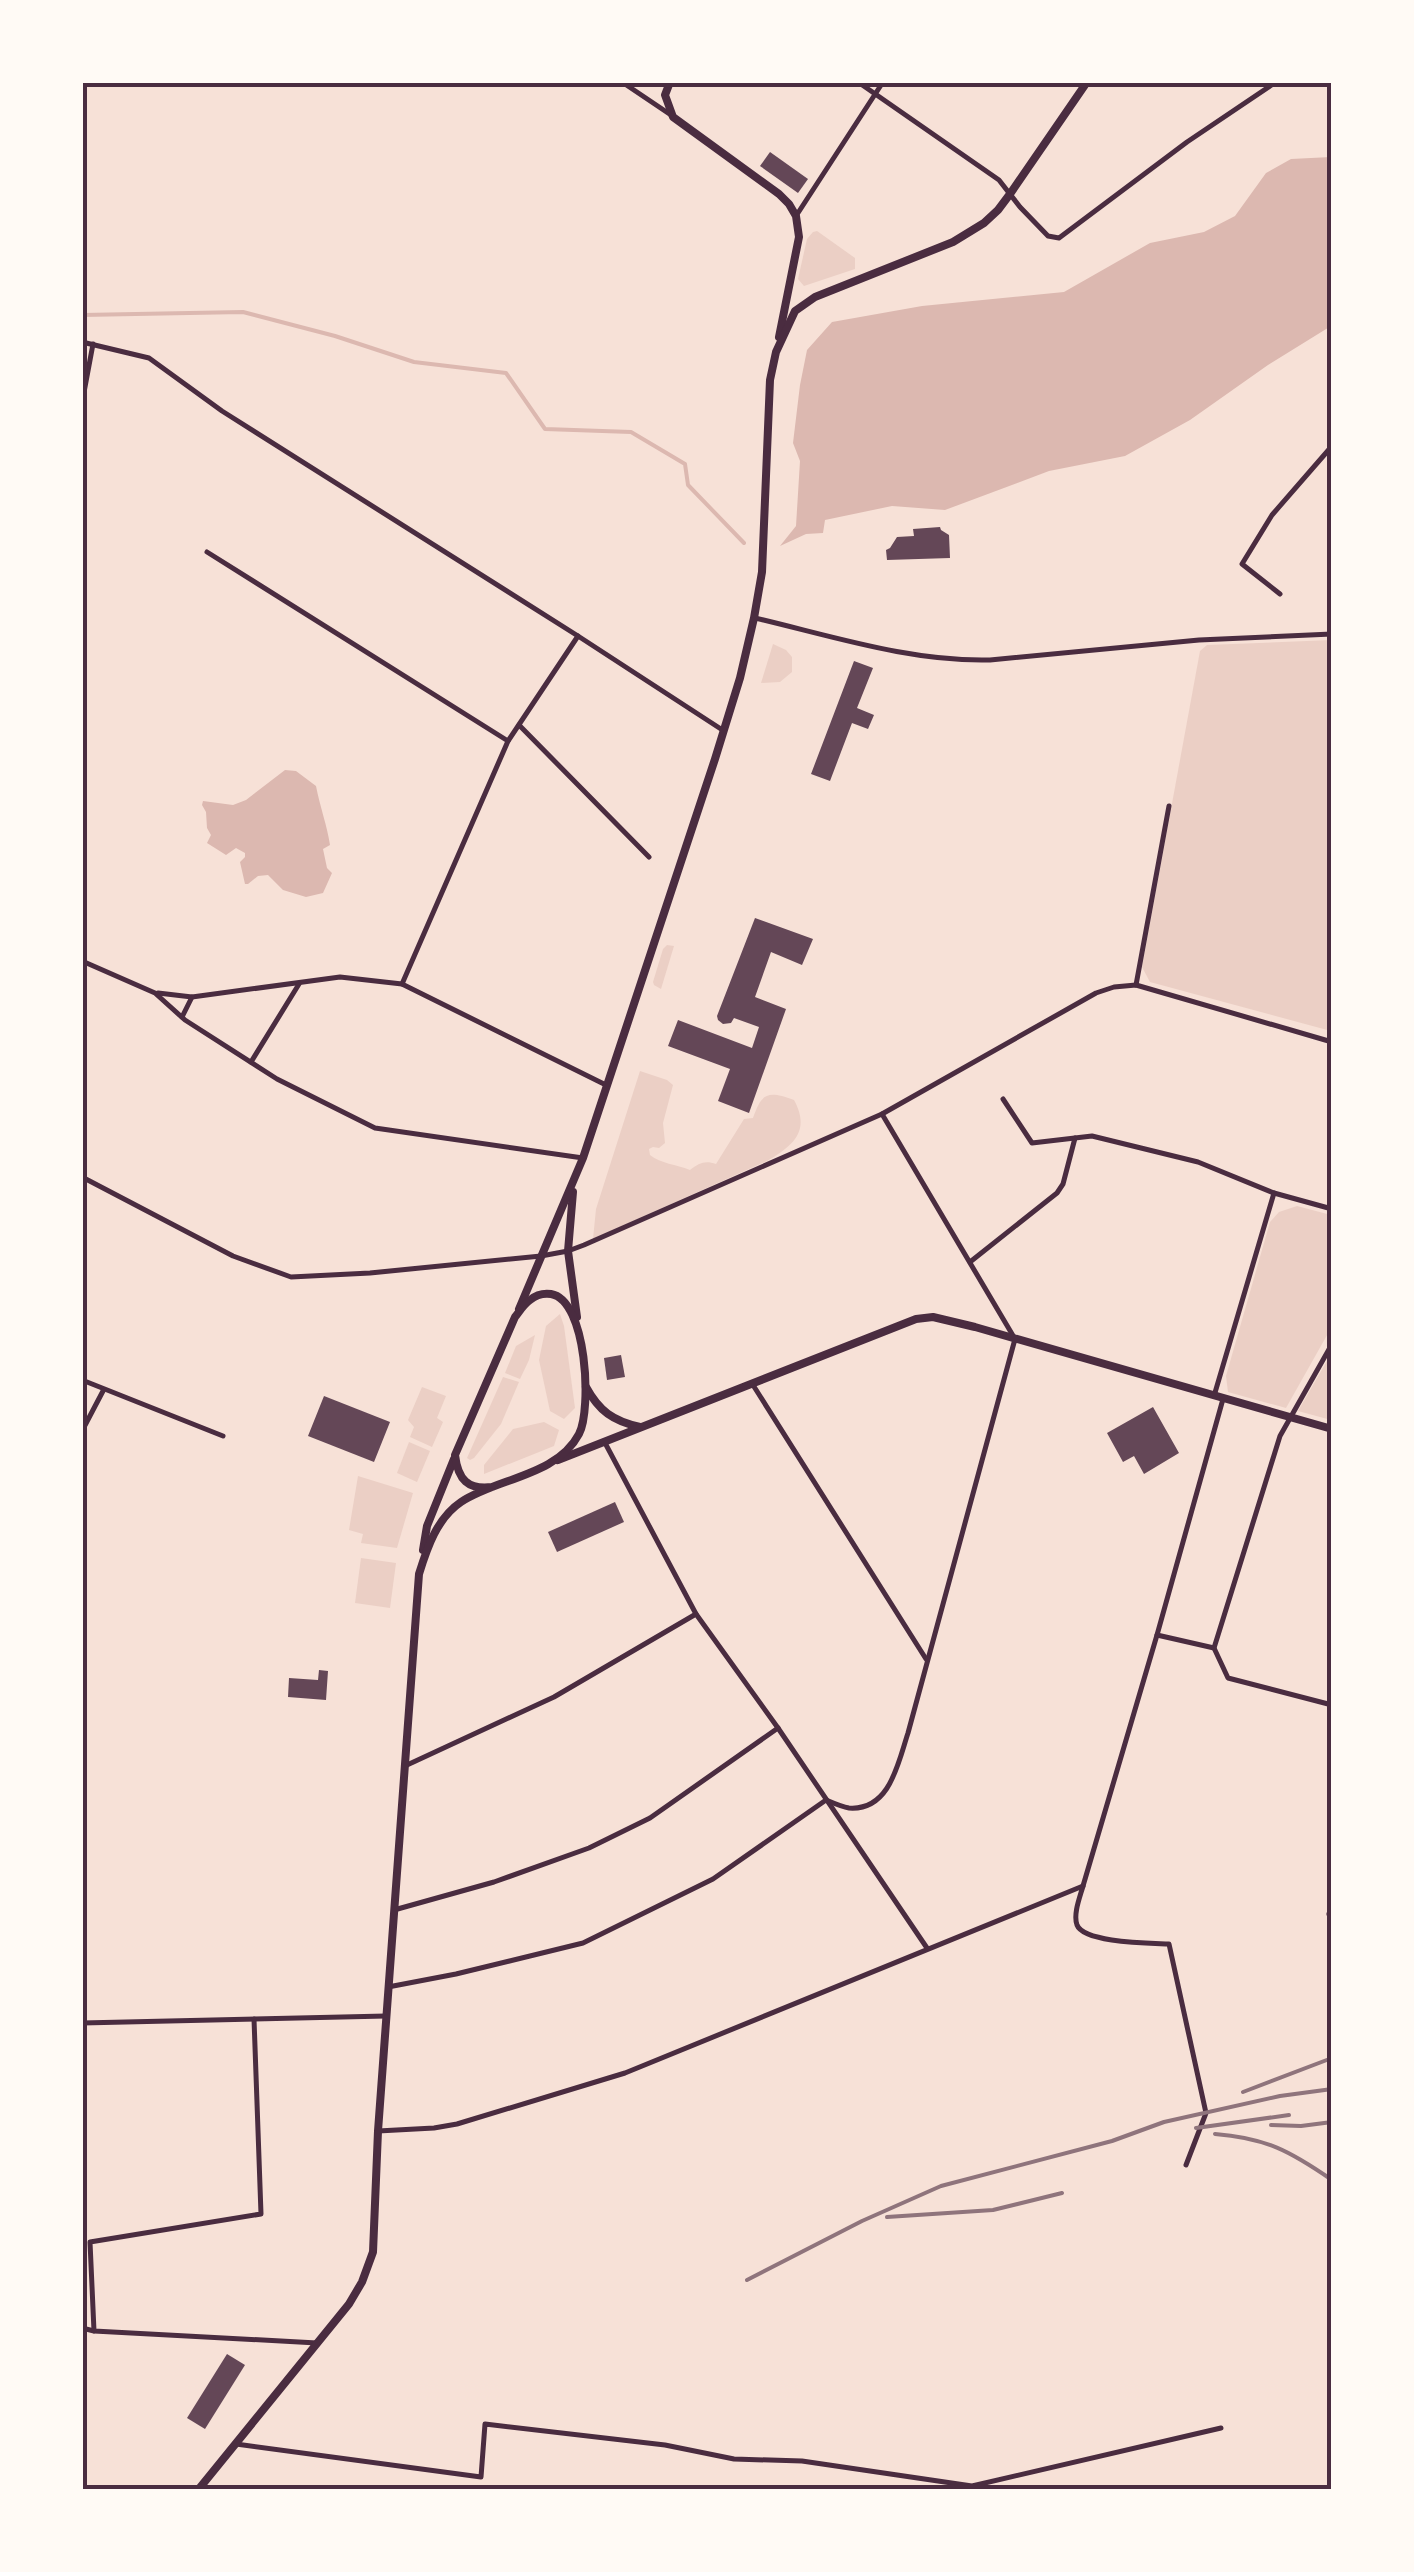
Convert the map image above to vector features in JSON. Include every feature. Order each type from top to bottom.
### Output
[{"type":"main road","points":[[198,2490],[349,2304],[373,2252],[388,1987],[419,1574],[427,1526],[583,1158],[724,731],[754,618],[762,572],[770,380],[799,236],[796,216],[779,194],[673,116],[666,95],[670,82]]},
{"type":"main road","points":[[776,352],[795,311],[815,298],[953,242],[984,223],[1010,194],[1086,82]]},
{"type":"main road","points":[[550,1463],[572,1445],[581,1430],[586,1387],[568,1251],[574,1182]]},
{"type":"main road","points":[[515,1318],[530,1299],[549,1294],[564,1301],[578,1324]]},
{"type":"main road","points":[[419,1574],[434,1532],[460,1502],[604,1441],[924,1317],[975,1327],[1332,1429]]},
{"type":"main road","points":[[586,1387],[605,1414],[620,1423],[640,1427]]},
{"type":"main road","points":[[456,1455],[456,1465],[466,1482],[478,1488],[492,1487]]},
{"type":"street","points":[[622,82],[673,116]]},
{"type":"street","points":[[858,82],[999,180],[1048,236],[1059,238],[1276,82]]},
{"type":"street","points":[[796,216],[883,82]]},
{"type":"street","points":[[82,342],[149,358],[222,411],[724,731]]},
{"type":"street","points":[[82,403],[92,344]]},
{"type":"street","points":[[1280,594],[1242,564],[1272,514],[1332,446]]},
{"type":"street","points":[[207,552],[508,741]]},
{"type":"street","points":[[754,618],[956,661],[1199,640],[1332,634]]},
{"type":"street","points":[[402,984],[508,741],[578,636]]},
{"type":"street","points":[[519,725],[649,857]]},
{"type":"street","points":[[1136,985],[1169,806]]},
{"type":"street","points":[[82,961],[154,993],[184,1018],[277,1078],[374,1128],[583,1158]]},
{"type":"street","points":[[154,993],[192,998],[340,977],[402,984],[608,1086]]},
{"type":"street","points":[[251,1062],[300,982]]},
{"type":"street","points":[[82,1177],[233,1256],[291,1277],[541,1256],[568,1251],[882,1114],[1096,993],[1114,987],[1136,985],[1332,1042]]},
{"type":"street","points":[[184,1018],[192,998]]},
{"type":"street","points":[[184,1018],[277,1078]]},
{"type":"street","points":[[1002,1099],[1032,1143],[1092,1136],[1198,1162],[1274,1193],[1332,1209]]},
{"type":"street","points":[[826,1800],[848,1808],[863,1806],[884,1796],[894,1775],[1015,1339],[882,1114]]},
{"type":"street","points":[[970,1262],[1057,1193],[1075,1138]]},
{"type":"street","points":[[1186,2165],[1206,2113],[1169,1944],[1097,1938],[1082,1932],[1077,1915],[1082,1886],[1157,1635],[1274,1193]]},
{"type":"street","points":[[1332,1344],[1280,1436],[1214,1648],[1228,1678],[1332,1706]]},
{"type":"street","points":[[82,1380],[224,1436]]},
{"type":"street","points":[[752,1382],[928,1661]]},
{"type":"street","points":[[82,1431],[104,1390]]},
{"type":"street","points":[[604,1441],[696,1614],[927,1949]]},
{"type":"street","points":[[406,1765],[554,1696],[696,1614]]},
{"type":"street","points":[[1157,1635],[1214,1648]]},
{"type":"street","points":[[394,1910],[494,1882],[589,1848],[650,1818],[778,1728]]},
{"type":"street","points":[[388,1987],[583,1943],[713,1879],[826,1800]]},
{"type":"street","points":[[378,2131],[457,2124],[625,2074],[1082,1886]]},
{"type":"street","points":[[82,2023],[386,2016]]},
{"type":"street","points":[[94,2331],[90,2242],[262,2214],[254,2018]]},
{"type":"street","points":[[82,2328],[317,2343]]},
{"type":"street","points":[[236,2444],[481,2477],[485,2424],[665,2446],[734,2459],[802,2461],[972,2486],[1221,2428]]},
{"type":"shaded area","points":[[1331,157],[1331,326],[1190,420],[1125,456],[1049,471],[945,510],[892,506],[825,520],[823,533],[806,534],[780,546],[796,526],[800,461],[793,443],[807,350],[832,322],[922,306],[1064,292],[1150,243],[1204,232],[1235,216],[1266,173],[1291,159]]},
{"type":"shaded area","points":[[817,231],[855,258],[855,269],[804,286],[798,279],[807,239]]},
{"type":"shaded area","points":[[1332,640],[1331,1031],[1150,982],[1142,967],[1200,651],[1207,645]]},
{"type":"shaded area","points":[[773,644],[792,657],[792,672],[780,682],[761,683]]},
{"type":"shaded area","points":[[285,770],[296,771],[316,786],[330,845],[323,849],[332,873],[323,893],[306,897],[283,890],[268,875],[245,884],[240,862],[245,853],[236,848],[226,855],[207,843],[211,835],[203,801],[233,805],[246,800]]},
{"type":"shaded area","points":[[667,945],[674,946],[661,989],[653,982]]},
{"type":"shaded area","points":[[640,1071],[673,1085],[663,1123],[665,1143],[649,1149],[650,1155],[664,1162],[690,1170],[702,1163],[716,1164],[744,1119],[753,1118],[767,1096],[794,1100],[800,1129],[785,1150],[767,1161],[593,1239],[596,1209]]},
{"type":"shaded area","points":[[1297,1206],[1331,1215],[1331,1328],[1286,1408],[1228,1392],[1226,1376],[1270,1222],[1279,1212]]},
{"type":"shaded area","points":[[560,1314],[575,1408],[564,1419],[550,1411],[539,1360],[546,1326]]},
{"type":"shaded area","points":[[535,1335],[520,1379],[505,1373],[516,1346]]},
{"type":"shaded area","points":[[1331,1354],[1332,1420],[1298,1411]]},
{"type":"shaded area","points":[[503,1377],[519,1382],[501,1424],[470,1460],[467,1458]]},
{"type":"shaded area","points":[[422,1387],[446,1396],[437,1418],[443,1422],[432,1447],[410,1437],[414,1427],[408,1420]]},
{"type":"shaded area","points":[[544,1422],[559,1430],[554,1446],[484,1474],[484,1465],[513,1429]]},
{"type":"shaded area","points":[[409,1442],[430,1451],[417,1482],[397,1473]]},
{"type":"shaded area","points":[[358,1476],[413,1493],[397,1548],[361,1543],[363,1534],[349,1530]]},
{"type":"shaded area","points":[[361,1558],[396,1563],[390,1608],[355,1603]]},
{"type":"building","points":[[770,152],[808,179],[798,193],[760,166]]},
{"type":"building","points":[[940,527],[949,535],[950,558],[887,560],[886,550],[897,537],[914,536],[913,529]]},
{"type":"building","points":[[854,661],[873,668],[857,708],[874,715],[868,729],[852,723],[830,781],[811,774]]},
{"type":"building","points":[[755,918],[813,939],[802,965],[771,952],[755,997],[786,1009],[749,1113],[718,1101],[730,1069],[668,1046],[678,1020],[752,1048],[759,1027],[734,1018],[723,1024],[717,1016]]},
{"type":"building","points":[[621,1355],[625,1377],[607,1380],[604,1358]]},
{"type":"building","points":[[324,1396],[390,1422],[374,1462],[308,1436]]},
{"type":"building","points":[[1153,1407],[1179,1453],[1144,1474],[1134,1456],[1123,1462],[1107,1433]]},
{"type":"building","points":[[615,1502],[624,1522],[557,1552],[548,1532]]},
{"type":"building","points":[[319,1670],[328,1671],[326,1700],[288,1697],[289,1678],[318,1680]]},
{"type":"building","points":[[227,2354],[245,2365],[205,2429],[187,2418]]},
{"type":"waterway","points":[[82,315],[243,312],[414,362],[506,373],[545,429],[631,432],[685,464],[688,485],[744,543]]},
{"type":"railway","points":[[1328,1914],[1332,1913]]},
{"type":"railway","points":[[1243,2092],[1332,2058]]},
{"type":"railway","points":[[747,2280],[941,2186],[1112,2141],[1164,2122],[1280,2096],[1332,2089]]},
{"type":"railway","points":[[1196,2128],[1289,2115]]},
{"type":"railway","points":[[1271,2125],[1332,2122]]},
{"type":"railway","points":[[1215,2134],[1277,2148],[1332,2180]]},
{"type":"railway","points":[[887,2217],[993,2210],[1062,2193]]}]
